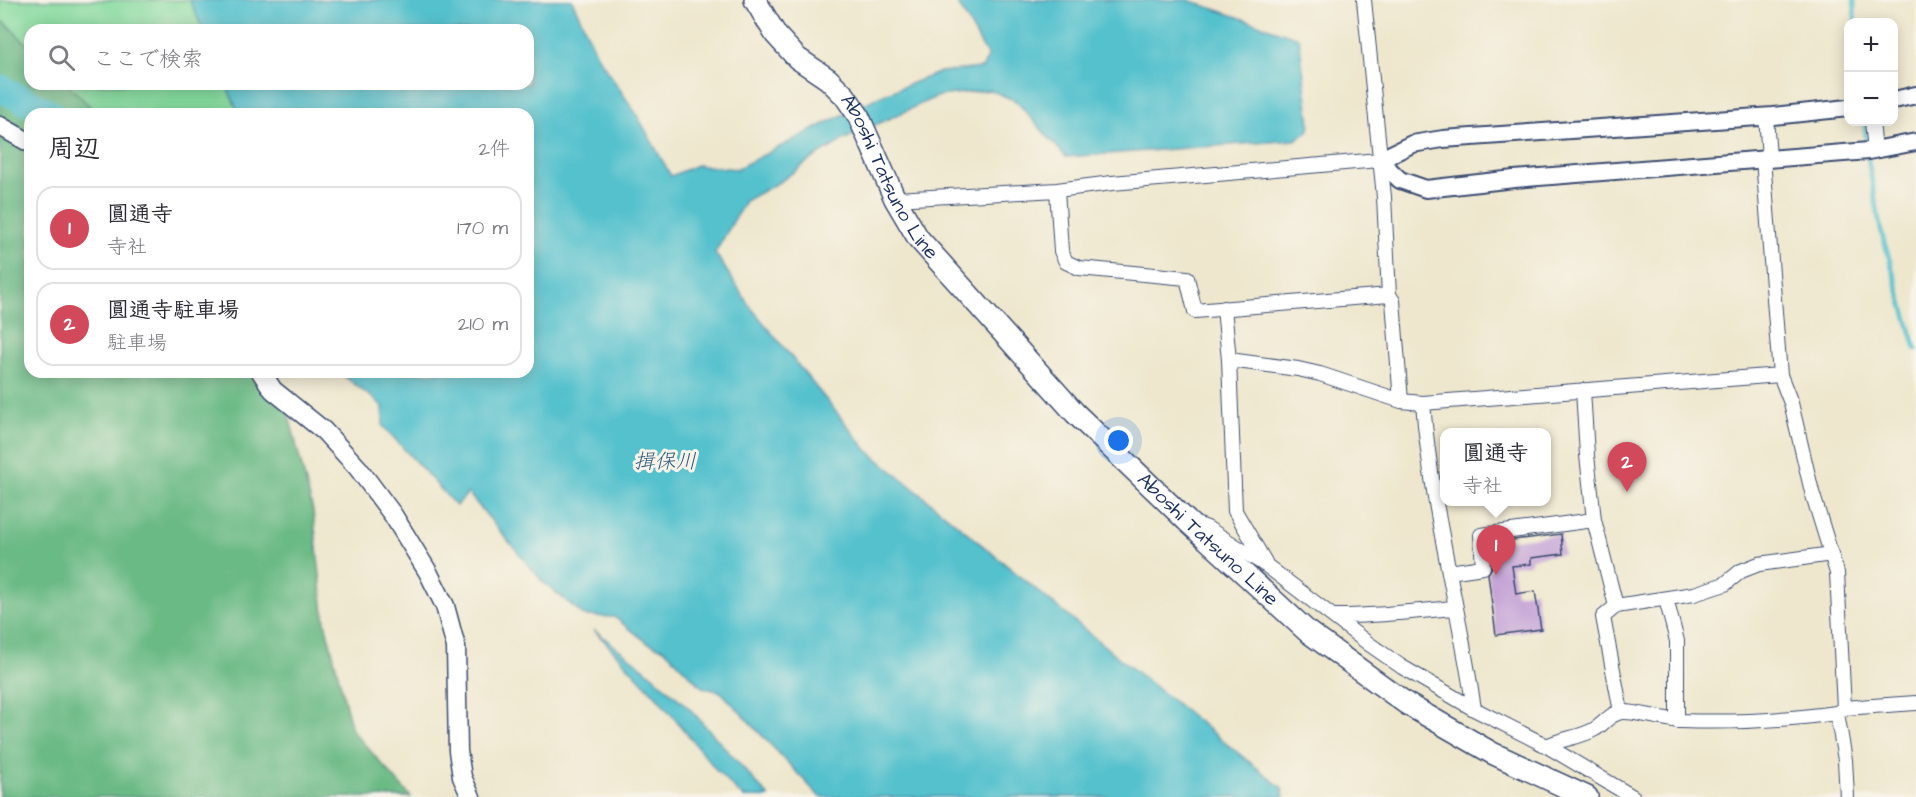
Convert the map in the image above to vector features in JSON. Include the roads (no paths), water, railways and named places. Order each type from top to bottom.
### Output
[{"type":"main road","name":"Aboshi Tatsuno Line","points":[[755,0],[776,35],[797,58],[828,79],[845,96],[858,115],[895,199],[918,238],[1075,413],[1187,521],[1308,632],[1407,704],[1492,753],[1587,797]]},
{"type":"main road","points":[[0,126],[24,140]]},
{"type":"main road","points":[[265,378],[273,390],[324,431],[358,468],[393,515],[441,597],[456,647],[458,751],[462,777],[471,797]]},
{"type":"street","points":[[1364,0],[1384,197],[1389,295],[1393,301],[1401,400]]},
{"type":"street","points":[[1898,99],[1916,95]]},
{"type":"street","points":[[895,199],[1057,190],[1112,183],[1379,160],[1412,144],[1443,139],[1844,108]]},
{"type":"street","points":[[1766,116],[1766,158],[1780,375],[1791,403],[1812,492],[1837,573],[1840,710],[1848,784],[1847,797]]},
{"type":"street","points":[[1872,126],[1875,150]]},
{"type":"street","points":[[1379,160],[1400,180],[1426,189],[1514,179],[1875,150],[1916,142]]},
{"type":"street","points":[[1057,190],[1061,251],[1066,262],[1079,268],[1187,278],[1195,311],[1389,295]]},
{"type":"street","points":[[1224,308],[1229,360],[1235,511],[1267,566]]},
{"type":"street","points":[[1229,360],[1298,369],[1401,400],[1423,403],[1780,375]]},
{"type":"street","points":[[1583,390],[1594,520],[1616,606]]},
{"type":"street","points":[[1423,403],[1426,441],[1474,709]]},
{"type":"street","points":[[1449,572],[1484,567],[1481,535],[1594,520]]},
{"type":"street","points":[[1187,521],[1207,528],[1267,566],[1402,667],[1474,709],[1547,746],[1633,797]]},
{"type":"street","points":[[1621,712],[1603,617],[1616,606],[1694,594],[1725,584],[1741,571],[1759,564],[1832,554]]},
{"type":"street","points":[[1666,598],[1677,642],[1677,721]]},
{"type":"street","points":[[1333,616],[1368,617],[1404,611],[1455,608]]},
{"type":"street","points":[[1547,746],[1557,741],[1582,736],[1621,712],[1677,721],[1763,722],[1840,710],[1916,703]]},
{"type":"water","name":"揖保川","points":[[190,0],[572,0],[598,57],[637,115],[671,176],[697,165],[736,169],[880,96],[940,72],[982,68],[988,57],[956,0],[1188,0],[1299,38],[1310,124],[1308,132],[1295,140],[1066,157],[1016,101],[990,90],[938,96],[845,139],[781,181],[745,201],[715,253],[749,305],[867,450],[1119,658],[1282,788],[1284,797],[820,797],[721,692],[702,687],[664,649],[648,643],[614,617],[585,616],[543,582],[468,493],[456,506],[383,426],[383,406],[347,378],[534,378],[534,108],[236,108],[229,90],[534,90],[534,24],[200,24]]},
{"type":"water","points":[[594,630],[645,669],[691,710],[769,797],[743,797],[718,772],[656,696]]},
{"type":"waterway","points":[[1854,0],[1855,18]]},
{"type":"waterway","points":[[0,88],[39,108]]},
{"type":"waterway","points":[[1864,126],[1881,231],[1916,349]]},
{"type":"place","name":"圓通寺駐車場","points":[[1627,492]]},
{"type":"place","name":"圓通寺","points":[[1496,575]]}]
